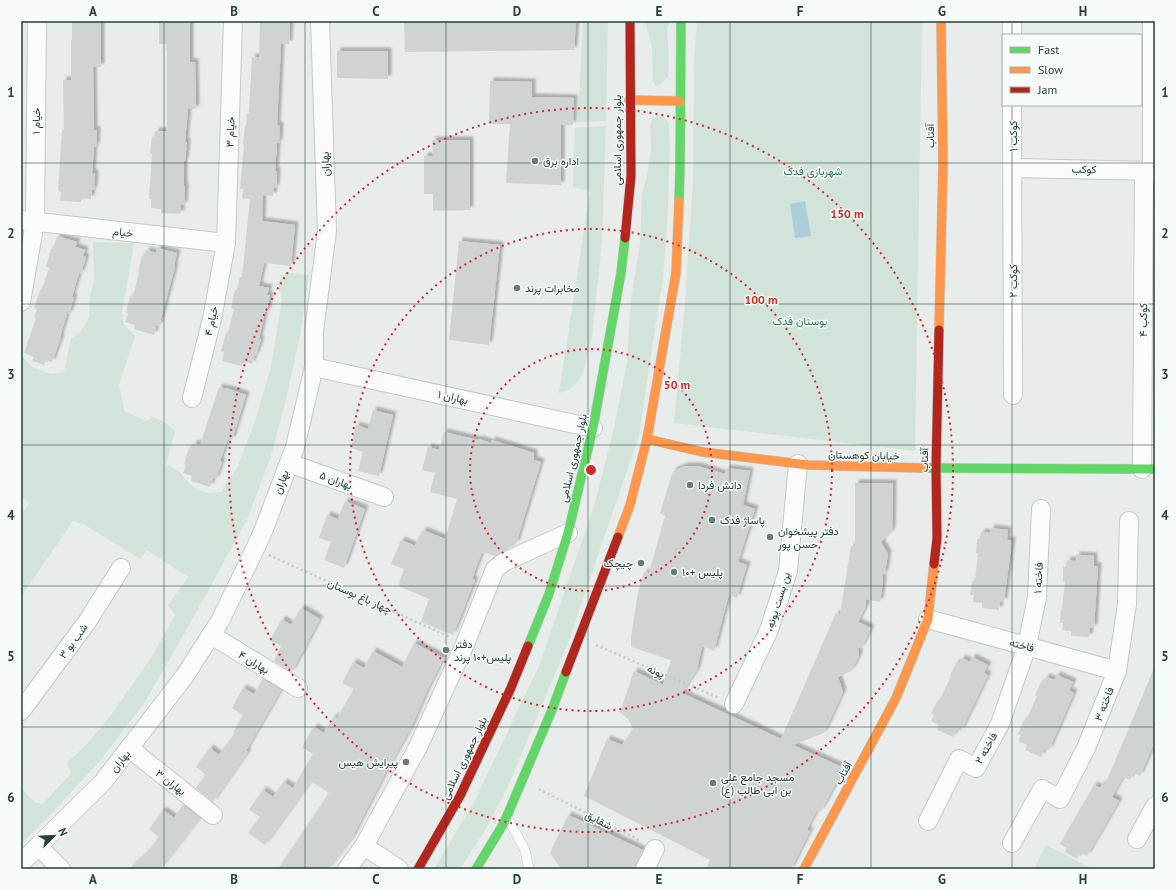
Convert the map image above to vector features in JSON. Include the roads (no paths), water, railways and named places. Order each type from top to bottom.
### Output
[{"type":"main road","name":"بلوار جمهوری اسلامی","points":[[418,869],[460,796],[510,690],[549,594],[568,533],[593,428],[621,273],[631,176],[630,21]]},
{"type":"main road","points":[[476,869],[507,817],[552,710],[630,505],[647,439],[676,273],[680,169],[681,21]]},
{"type":"main road","name":"آفتاب","points":[[804,869],[896,698],[928,620],[938,538],[936,468],[943,164],[941,21]]},
{"type":"main road","points":[[630,100],[680,101]]},
{"type":"main road","name":"خیابان کوهستان","points":[[647,439],[703,452],[808,465],[936,468],[1149,469]]},
{"type":"street","name":"خیام ۱","points":[[21,302],[28,221],[37,21]]},
{"type":"street","name":"خیام ۳","points":[[226,243],[233,21]]},
{"type":"street","name":"بهاران","points":[[21,863],[103,782],[184,677],[220,621],[264,530],[289,463],[314,367],[314,331],[327,231],[320,21]]},
{"type":"street","points":[[1012,21],[1012,34]]},
{"type":"street","name":"کوکب ۴","points":[[1149,469],[1152,21]]},
{"type":"street","name":"کوکب ۱","points":[[1012,106],[1013,168]]},
{"type":"street","name":"کوکب","points":[[1013,168],[1150,171]]},
{"type":"street","name":"کوکب ۲","points":[[1013,168],[1013,395]]},
{"type":"street","name":"خیام","points":[[28,221],[226,243]]},
{"type":"street","name":"خیام ۴","points":[[192,398],[212,319],[226,243]]},
{"type":"street","name":"بهاران ۱","points":[[314,367],[593,428]]},
{"type":"street","name":"بهاران ۵","points":[[289,463],[384,497]]},
{"type":"street","name":"بن بست پونه","points":[[734,704],[769,630],[788,571],[798,464]]},
{"type":"street","name":"فاخته ۱","points":[[1027,646],[1037,597],[1041,508]]},
{"type":"street","name":"فاخته ۳","points":[[1012,843],[1042,789],[1060,799],[1086,748],[1117,671],[1127,604],[1129,521]]},
{"type":"street","points":[[347,869],[364,846],[418,747],[465,644],[495,569],[504,562],[568,533]]},
{"type":"street","name":"شب بو ۳","points":[[21,711],[87,622],[121,568]]},
{"type":"street","name":"فاخته","points":[[928,620],[1117,671]]},
{"type":"street","name":"بهاران ۴","points":[[211,635],[298,688]]},
{"type":"street","name":"فاخته ۲","points":[[928,821],[959,759],[976,768],[1000,724],[1027,646]]},
{"type":"street","name":"بهاران ۳","points":[[129,748],[213,815]]},
{"type":"street","points":[[1137,839],[1155,806]]},
{"type":"street","points":[[38,846],[60,869]]},
{"type":"street","points":[[364,846],[399,869]]},
{"type":"street","points":[[645,869],[656,849]]},
{"type":"lane","points":[[507,817],[525,850],[529,869]]},
{"type":"water","points":[[805,201],[811,236],[795,238],[790,204]]},
{"type":"place","name":"اداره برق","points":[[535,161]]},
{"type":"place","name":"مخابرات پرند","points":[[517,288]]},
{"type":"place","name":"دانش فردا","points":[[690,485]]},
{"type":"place","name":"پاساژ فدک","points":[[712,520]]},
{"type":"place","name":"دفتر پیشخوان حسن پور","points":[[770,537]]},
{"type":"place","name":"چیچک","points":[[641,563]]},
{"type":"place","name":"پلیس +۱۰","points":[[674,572]]},
{"type":"place","name":"دفتر پلیس+۱۰ پرند","points":[[446,650]]},
{"type":"place","name":"پیرایش هیس","points":[[406,762]]},
{"type":"place","name":"مسجد جامع علی بن ابی طالب (ع)","points":[[713,783]]},
{"type":"park label","name":"شهربازی فدک","points":[[813,171]]},
{"type":"park label","name":"بوستان فدک","points":[[800,321]]}]
